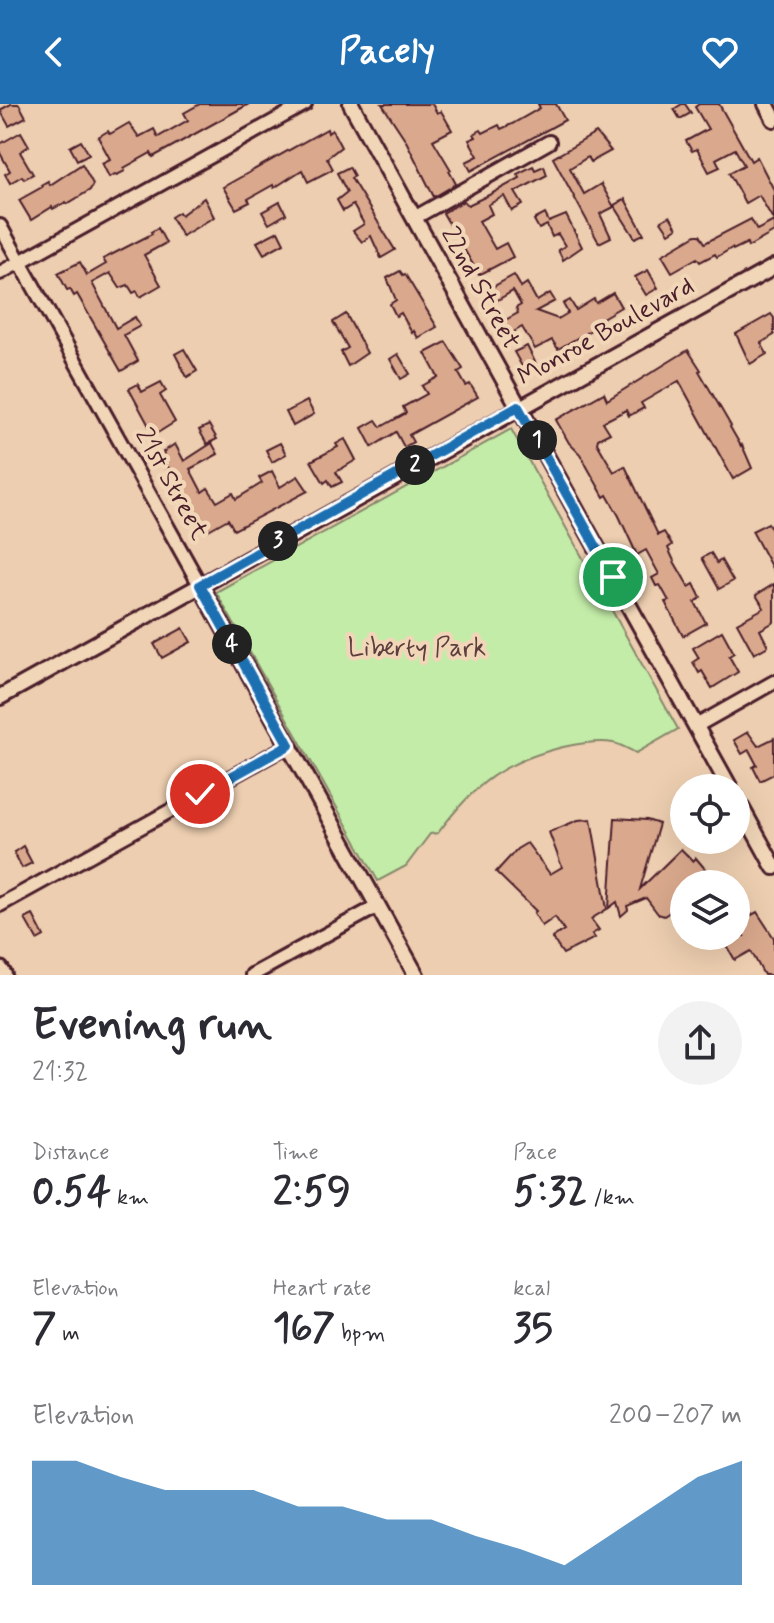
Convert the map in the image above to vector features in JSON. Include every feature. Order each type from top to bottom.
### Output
[{"type":"street","points":[[0,273],[305,104]]},
{"type":"street","name":"22nd Street","points":[[351,104],[722,774]]},
{"type":"street","points":[[766,104],[774,119]]},
{"type":"street","points":[[414,218],[549,142]]},
{"type":"street","name":"21st Street","points":[[0,226],[416,975]]},
{"type":"street","name":"Monroe Boulevard","points":[[0,697],[774,267]]},
{"type":"street","points":[[696,726],[774,682]]},
{"type":"street","points":[[0,905],[289,745]]},
{"type":"street","points":[[750,823],[774,867]]},
{"type":"street","points":[[252,975],[378,906]]},
{"type":"green space","name":"Liberty Park","points":[[511,429],[678,729],[636,753],[616,744],[588,743],[542,753],[507,768],[478,788],[438,833],[430,834],[406,866],[378,881],[216,592]]},
{"type":"building","points":[[11,104],[19,104],[26,117],[9,126],[0,110]]},
{"type":"building","points":[[200,104],[249,104],[153,157],[151,153],[124,168],[125,171],[109,177],[102,163],[110,159],[98,137],[129,123],[139,137],[154,129],[158,137],[188,120],[184,113]]},
{"type":"building","points":[[382,104],[432,104],[437,113],[441,111],[452,130],[433,140],[456,184],[434,197],[405,139]]},
{"type":"building","points":[[538,104],[556,104],[565,120],[471,171],[466,162],[478,156],[469,140],[476,137],[474,134],[512,124],[540,108]]},
{"type":"building","points":[[682,104],[691,113],[680,119],[674,109]]},
{"type":"building","points":[[699,104],[719,104],[751,161],[757,157],[774,190],[774,221],[759,195],[745,203],[729,173],[744,165],[735,149],[716,159],[720,167],[709,172],[697,149],[692,151],[686,141],[708,129],[695,107]]},
{"type":"building","points":[[327,129],[328,133],[332,130],[341,147],[327,158],[333,169],[308,182],[302,170],[274,188],[273,185],[248,199],[250,202],[236,209],[223,187]]},
{"type":"building","points":[[21,132],[29,146],[20,152],[33,174],[10,183],[5,174],[10,171],[0,153],[0,144]]},
{"type":"building","points":[[596,133],[611,151],[591,162],[588,157],[570,168],[584,194],[601,184],[614,207],[600,214],[611,237],[599,243],[553,158]]},
{"type":"building","points":[[81,141],[89,154],[77,160],[70,147]]},
{"type":"building","points":[[82,164],[93,184],[90,190],[31,220],[19,200]]},
{"type":"building","points":[[533,166],[535,170],[544,166],[547,175],[515,192],[523,205],[512,211],[504,196],[488,205],[492,214],[479,221],[495,249],[506,243],[513,257],[479,275],[443,213],[464,201],[468,205],[491,194],[520,178],[517,174]]},
{"type":"building","points":[[349,167],[354,176],[351,178],[395,250],[381,258],[371,236],[362,242],[353,231],[364,224],[353,205],[343,211],[337,200],[347,192],[337,173]]},
{"type":"building","points":[[204,198],[214,217],[182,236],[171,217],[179,212],[181,215]]},
{"type":"building","points":[[625,199],[644,234],[635,238],[614,205]]},
{"type":"building","points":[[280,202],[286,214],[269,224],[262,212]]},
{"type":"building","points":[[545,214],[549,222],[566,215],[582,247],[563,260],[558,250],[565,246],[558,234],[552,237],[547,225],[539,229],[534,220]]},
{"type":"building","points":[[670,216],[677,228],[669,233],[661,221]]},
{"type":"building","points":[[751,219],[757,230],[774,221],[774,232],[748,247],[747,243],[700,262],[697,258],[672,272],[662,255],[696,235],[700,235],[705,243]]},
{"type":"building","points":[[158,228],[166,243],[144,255],[161,285],[140,297],[128,285],[120,288],[110,273],[92,283],[116,328],[135,317],[140,326],[124,335],[138,361],[121,371],[77,294],[74,296],[70,289],[67,290],[58,273],[80,262],[87,275],[106,264],[103,259]]},
{"type":"building","points":[[278,231],[284,243],[264,254],[257,242]]},
{"type":"building","points":[[648,270],[658,288],[646,295],[635,277]]},
{"type":"building","points":[[400,271],[405,274],[437,327],[418,338],[401,313],[396,316],[390,304],[396,300],[387,278]]},
{"type":"building","points":[[514,275],[521,287],[527,283],[537,301],[550,293],[555,301],[536,311],[558,319],[568,313],[563,304],[570,300],[576,310],[594,299],[596,303],[613,293],[621,307],[604,317],[601,320],[603,323],[558,349],[552,340],[535,349],[522,327],[505,337],[501,330],[504,328],[500,323],[518,313],[516,308],[521,305],[513,291],[496,301],[490,291]]},
{"type":"building","points":[[346,314],[367,353],[348,366],[341,352],[348,348],[333,322]]},
{"type":"building","points":[[771,314],[774,318],[774,335],[761,343],[767,354],[750,364],[736,334]]},
{"type":"building","points":[[446,342],[463,369],[458,372],[466,386],[470,384],[478,397],[409,435],[413,442],[404,447],[396,432],[372,447],[362,428],[376,420],[381,427],[406,413],[403,407],[427,394],[422,386],[438,377],[425,353]]},
{"type":"building","points":[[527,346],[536,364],[524,370],[514,352]]},
{"type":"building","points":[[184,349],[197,371],[187,377],[175,354]]},
{"type":"building","points":[[688,350],[752,468],[733,479],[679,381],[641,403],[644,408],[629,416],[626,410],[603,422],[610,433],[598,439],[597,443],[614,472],[625,466],[658,535],[664,532],[672,545],[668,548],[675,563],[689,587],[694,584],[701,598],[695,602],[706,623],[683,636],[665,602],[669,601],[652,578],[659,574],[646,550],[637,555],[607,495],[604,497],[556,420],[604,393],[607,400]]},
{"type":"building","points":[[398,354],[410,374],[401,379],[390,359]]},
{"type":"building","points":[[161,382],[166,391],[160,395],[175,422],[154,435],[129,389],[138,384],[142,392]]},
{"type":"building","points":[[307,401],[314,414],[293,426],[286,412]]},
{"type":"building","points":[[209,425],[217,439],[207,444],[199,430]]},
{"type":"building","points":[[345,439],[356,460],[336,472],[342,482],[332,487],[328,480],[324,483],[311,461],[338,447],[336,444]]},
{"type":"building","points":[[212,443],[218,454],[190,469],[202,492],[208,488],[217,502],[233,493],[236,499],[262,483],[259,478],[272,471],[280,487],[298,476],[308,491],[234,530],[228,519],[205,532],[184,495],[180,497],[162,457],[165,456],[163,452],[175,444],[184,461]]},
{"type":"building","points":[[280,443],[286,454],[272,462],[266,450]]},
{"type":"building","points":[[768,523],[774,534],[774,572],[752,531]]},
{"type":"building","points":[[711,553],[717,563],[721,560],[733,581],[719,589],[702,558]]},
{"type":"building","points":[[774,584],[774,622],[760,630],[768,646],[754,654],[737,623],[764,608],[756,595]]},
{"type":"building","points":[[183,628],[191,642],[162,658],[154,644]]},
{"type":"building","points":[[722,631],[734,653],[729,656],[738,672],[712,688],[693,662],[699,658],[693,648]]},
{"type":"building","points":[[748,732],[758,746],[774,738],[774,774],[760,781],[753,767],[757,765],[749,750],[742,754],[734,740]]},
{"type":"building","points":[[615,818],[659,824],[640,889],[676,854],[686,854],[693,861],[696,858],[706,870],[670,870],[670,912],[664,916],[658,914],[646,898],[627,906],[628,910],[621,916],[617,902],[609,908]]},
{"type":"building","points":[[591,819],[607,909],[591,919],[599,930],[592,934],[595,938],[563,954],[552,938],[564,930],[555,917],[542,926],[534,913],[536,911],[496,872],[517,849],[527,843],[550,874],[562,867],[549,832],[578,820]]},
{"type":"building","points":[[23,846],[32,863],[22,868],[14,852]]},
{"type":"building","points":[[757,912],[774,938],[774,975],[764,975],[751,951],[735,960],[729,950],[750,950],[750,916]]},
{"type":"building","points":[[33,915],[44,936],[37,940],[25,919]]},
{"type":"route","points":[[200,794],[289,745],[200,585],[518,407],[613,577]]}]
